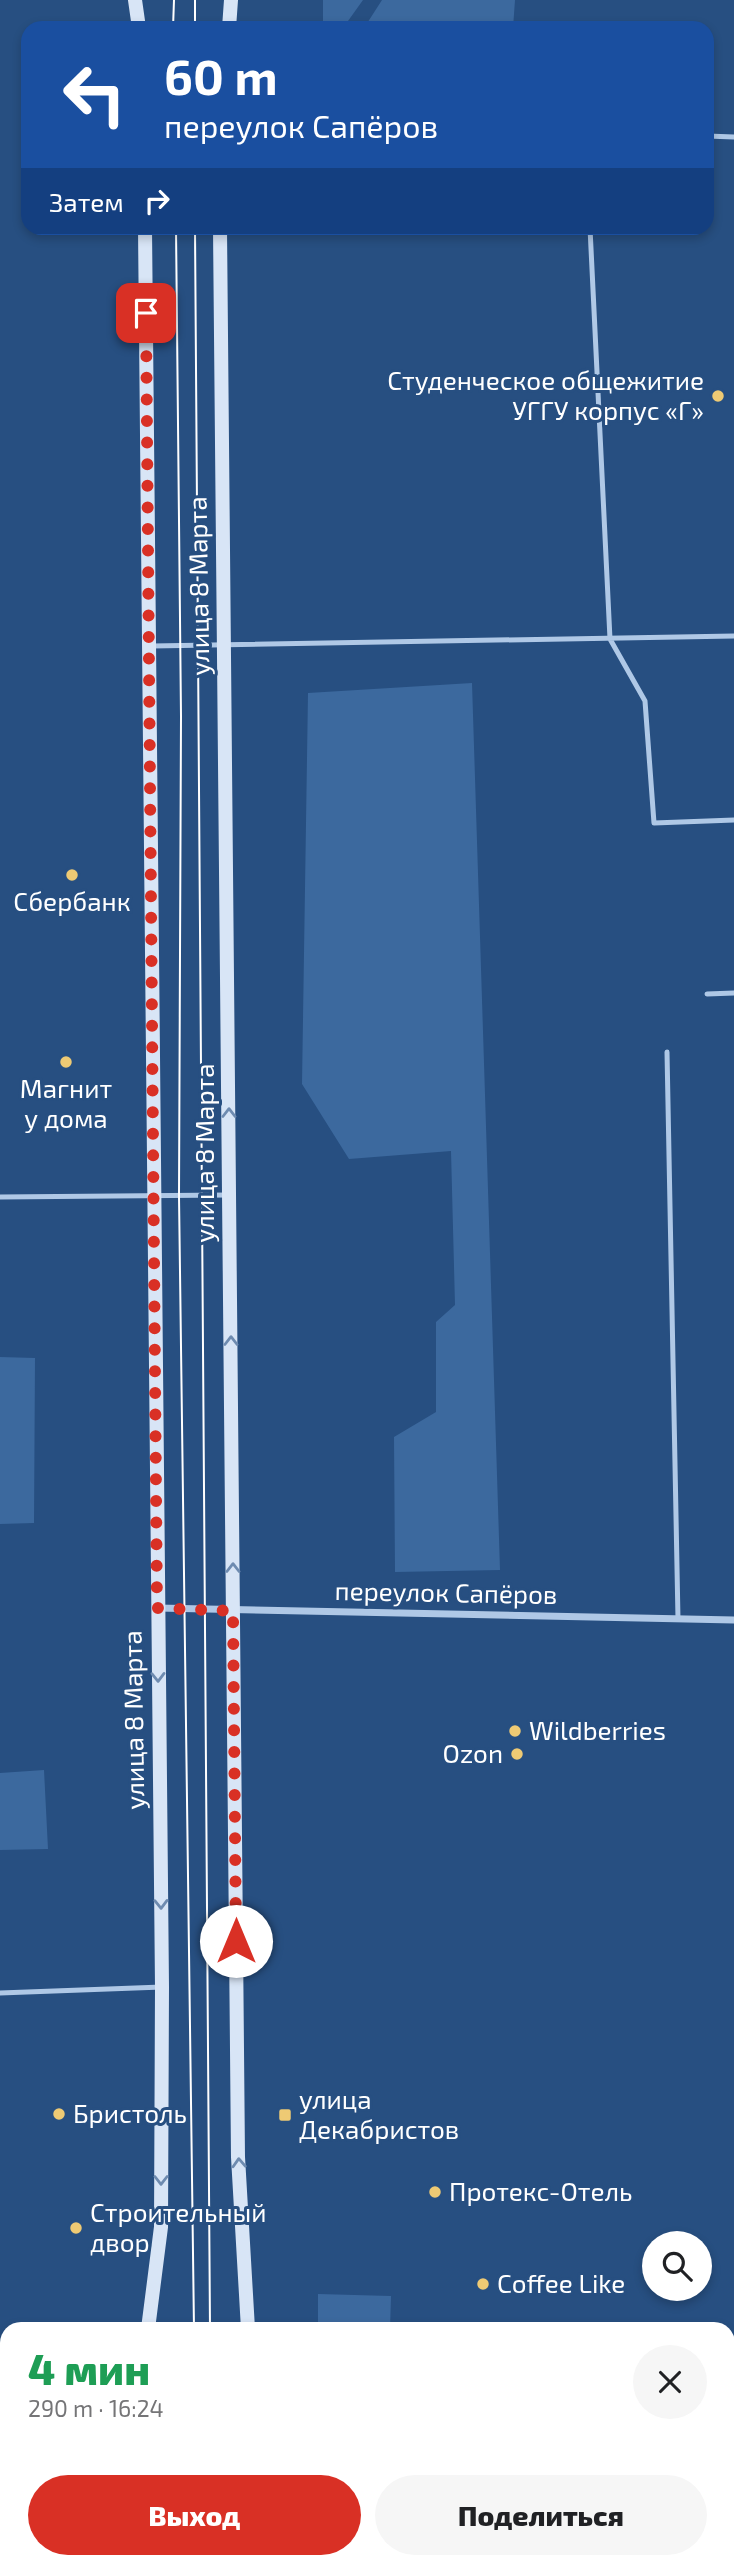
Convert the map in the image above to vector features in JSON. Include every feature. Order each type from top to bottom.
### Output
[{"type":"main road","points":[[135,0],[138,21]]},
{"type":"main road","points":[[230,21],[231,0]]},
{"type":"main road","name":"улица 8 Марта","points":[[145,235],[162,1987],[161,2227],[149,2322]]},
{"type":"main road","name":"улица 8 Марта","points":[[220,235],[238,2157],[248,2322]]},
{"type":"street","name":"переулок Сапёров","points":[[157,1608],[734,1620]]},
{"type":"lane","points":[[714,136],[734,137]]},
{"type":"lane","points":[[590,235],[610,639],[645,701],[654,823],[734,820]]},
{"type":"lane","points":[[149,646],[734,636]]},
{"type":"lane","points":[[707,994],[734,993]]},
{"type":"lane","points":[[667,1052],[678,1619]]},
{"type":"lane","points":[[0,1197],[230,1195]]},
{"type":"lane","points":[[0,1993],[162,1987]]},
{"type":"shaded area","points":[[323,0],[363,0],[348,21],[323,21]]},
{"type":"shaded area","points":[[382,0],[515,0],[514,21],[368,21]]},
{"type":"shaded area","points":[[472,683],[500,1570],[395,1572],[394,1437],[436,1412],[436,1322],[455,1305],[451,1151],[349,1159],[302,1084],[308,693]]},
{"type":"shaded area","points":[[0,1357],[35,1358],[34,1523],[0,1524]]},
{"type":"shaded area","points":[[44,1770],[48,1849],[0,1850],[0,1773]]},
{"type":"shaded area","points":[[318,2294],[391,2296],[390,2322],[318,2322]]},
{"type":"tram line","points":[[173,21],[174,0]]},
{"type":"tram line","points":[[195,0],[195,21]]},
{"type":"tram line","points":[[176,235],[181,716],[179,1196],[194,2322]]},
{"type":"tram line","points":[[195,235],[210,2322]]},
{"type":"place","name":"Студенческое общежитие УГГУ корпус «Г»","points":[[718,396]]},
{"type":"place","name":"Сбербанк","points":[[72,875]]},
{"type":"place","name":"Магнит у дома","points":[[66,1062]]},
{"type":"place","name":"Wildberries","points":[[515,1731]]},
{"type":"place","name":"Ozon","points":[[517,1754]]},
{"type":"place","name":"Бристоль","points":[[59,2114]]},
{"type":"place","name":"улица Декабристов","points":[[285,2115]]},
{"type":"place","name":"Протекс-Отель","points":[[435,2192]]},
{"type":"place","name":"Строительный двор","points":[[76,2228]]},
{"type":"place","name":"Coffee Like","points":[[483,2284]]},
{"type":"route","points":[[146,313],[157,1608],[233,1611],[236,1941]]}]
